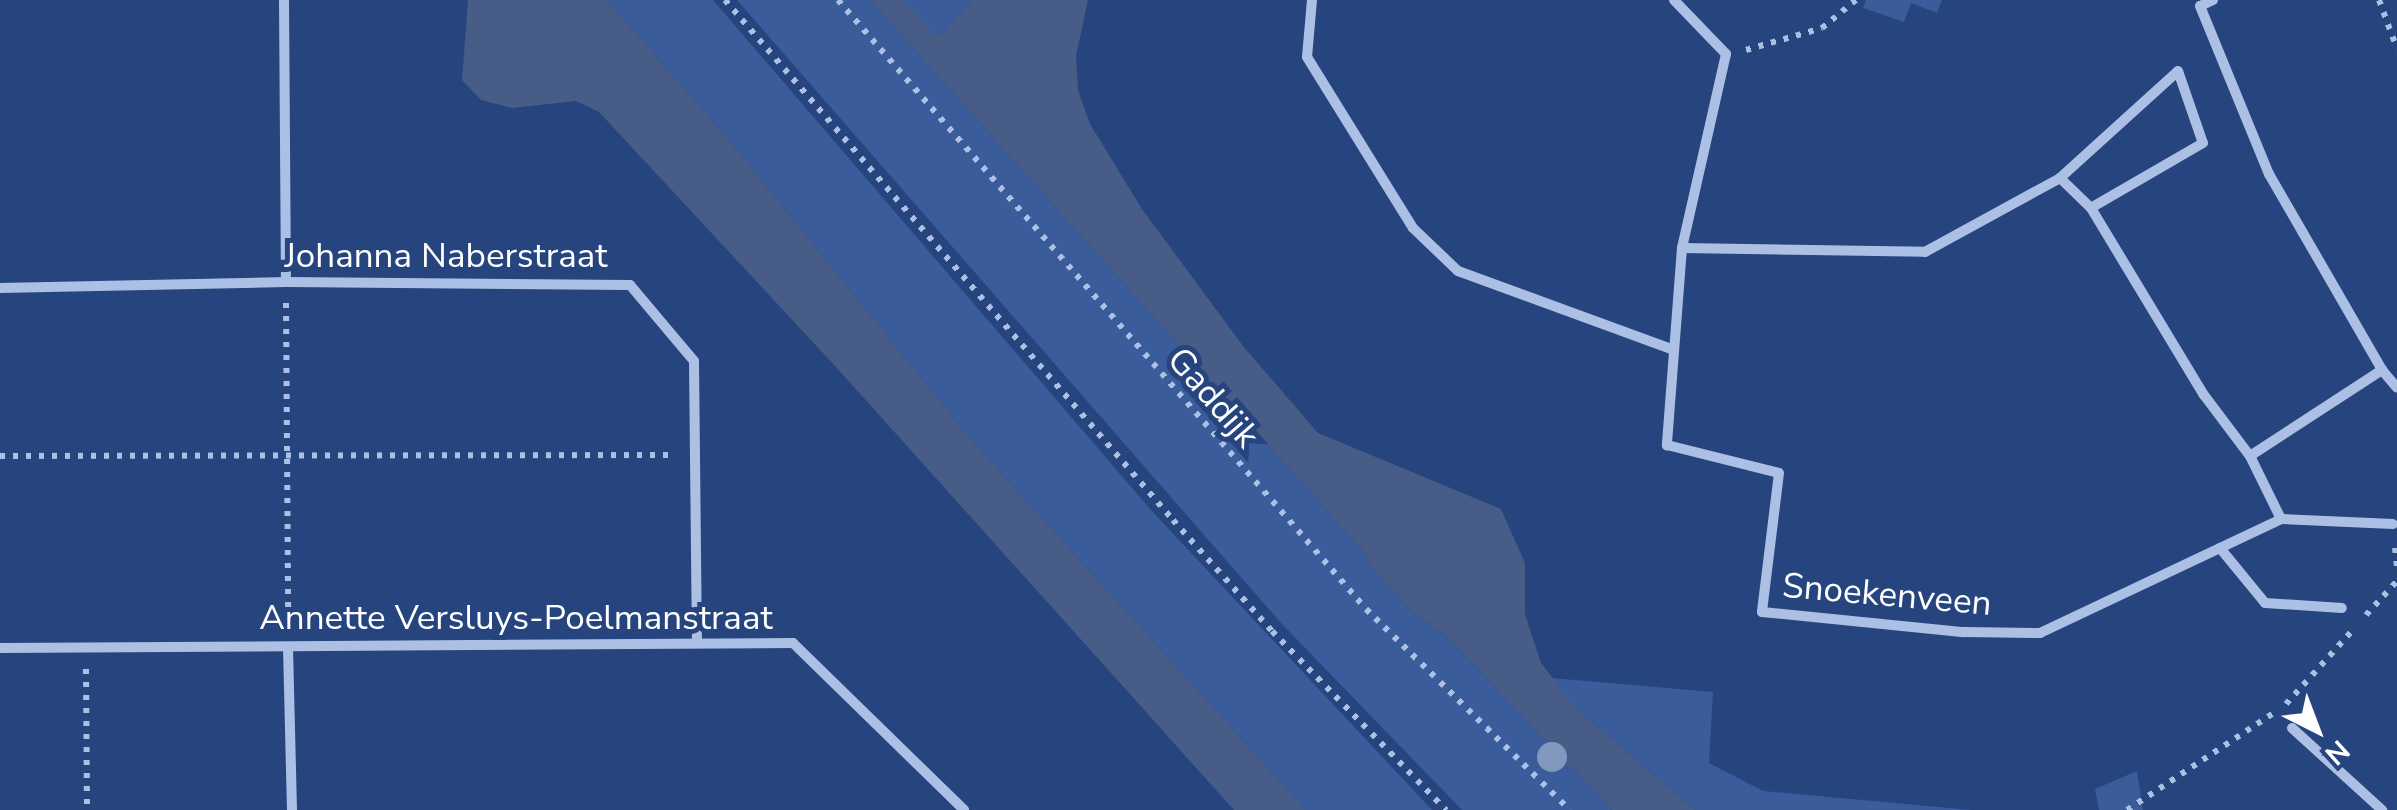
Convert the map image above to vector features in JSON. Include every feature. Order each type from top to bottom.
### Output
[{"type":"street","points":[[284,0],[286,282]]},
{"type":"street","points":[[1312,0],[1307,57],[1413,228],[1458,271],[1674,350]]},
{"type":"street","points":[[1674,0],[1726,54]]},
{"type":"street","points":[[2213,0],[2200,6],[2269,174],[2382,370],[2397,388]]},
{"type":"street","name":"Snoekenveen","points":[[1726,54],[1682,248],[1667,445],[1780,473],[1762,612],[1964,632],[2040,634],[2281,519],[2396,523]]},
{"type":"street","points":[[1682,248],[1924,252],[2060,178],[2178,71],[2203,143],[2091,208]]},
{"type":"street","points":[[2060,178],[2091,208],[2204,394],[2250,456],[2281,519]]},
{"type":"street","name":"Johanna Naberstraat","points":[[0,288],[286,282],[630,285],[694,361],[697,643]]},
{"type":"street","points":[[2250,456],[2382,370]]},
{"type":"street","points":[[2220,548],[2264,603],[2342,608]]},
{"type":"street","name":"Annette Versluys-Poelmanstraat","points":[[0,648],[792,644],[964,810]]},
{"type":"street","points":[[288,647],[292,810]]},
{"type":"street","points":[[2292,728],[2382,810]]},
{"type":"path","points":[[725,0],[1272,632],[1446,810]]},
{"type":"path","name":"Gaddijk","points":[[838,0],[1366,609],[1570,810]]},
{"type":"path","points":[[1726,54],[1788,41],[1822,28],[1856,0]]},
{"type":"path","points":[[2379,0],[2397,49]]},
{"type":"path","points":[[286,282],[288,647]]},
{"type":"path","points":[[0,456],[696,454]]},
{"type":"path","points":[[2127,810],[2283,707],[2397,581]]},
{"type":"path","points":[[86,648],[86,810]]},
{"type":"shaded area","points":[[468,0],[607,0],[719,128],[974,443],[1306,810],[1234,810],[836,367],[599,112],[576,101],[512,108],[481,100],[462,80]]},
{"type":"shaded area","points":[[607,0],[713,0],[1151,510],[1432,810],[1306,810],[974,443],[719,128]]},
{"type":"shaded area","points":[[737,0],[870,0],[1363,551],[1370,566],[1410,610],[1446,636],[1612,810],[1462,810],[1280,622]]},
{"type":"shaded area","points":[[870,0],[904,0],[934,35],[943,33],[973,0],[1088,0],[1076,56],[1078,90],[1090,124],[1142,209],[1243,346],[1318,433],[1501,509],[1525,563],[1525,614],[1541,663],[1576,708],[1695,810],[1612,810],[1446,636],[1410,610],[1370,566],[1363,551]]},
{"type":"shaded area","points":[[904,0],[973,0],[943,33],[933,35]]},
{"type":"shaded area","points":[[1866,0],[1942,0],[1937,13],[1911,3],[1904,22],[1863,8]]},
{"type":"shaded area","points":[[1552,678],[1713,692],[1709,763],[1763,791],[1971,810],[1695,810],[1576,708]]},
{"type":"shaded area","points":[[2137,771],[2143,810],[2099,810],[2095,789]]}]
